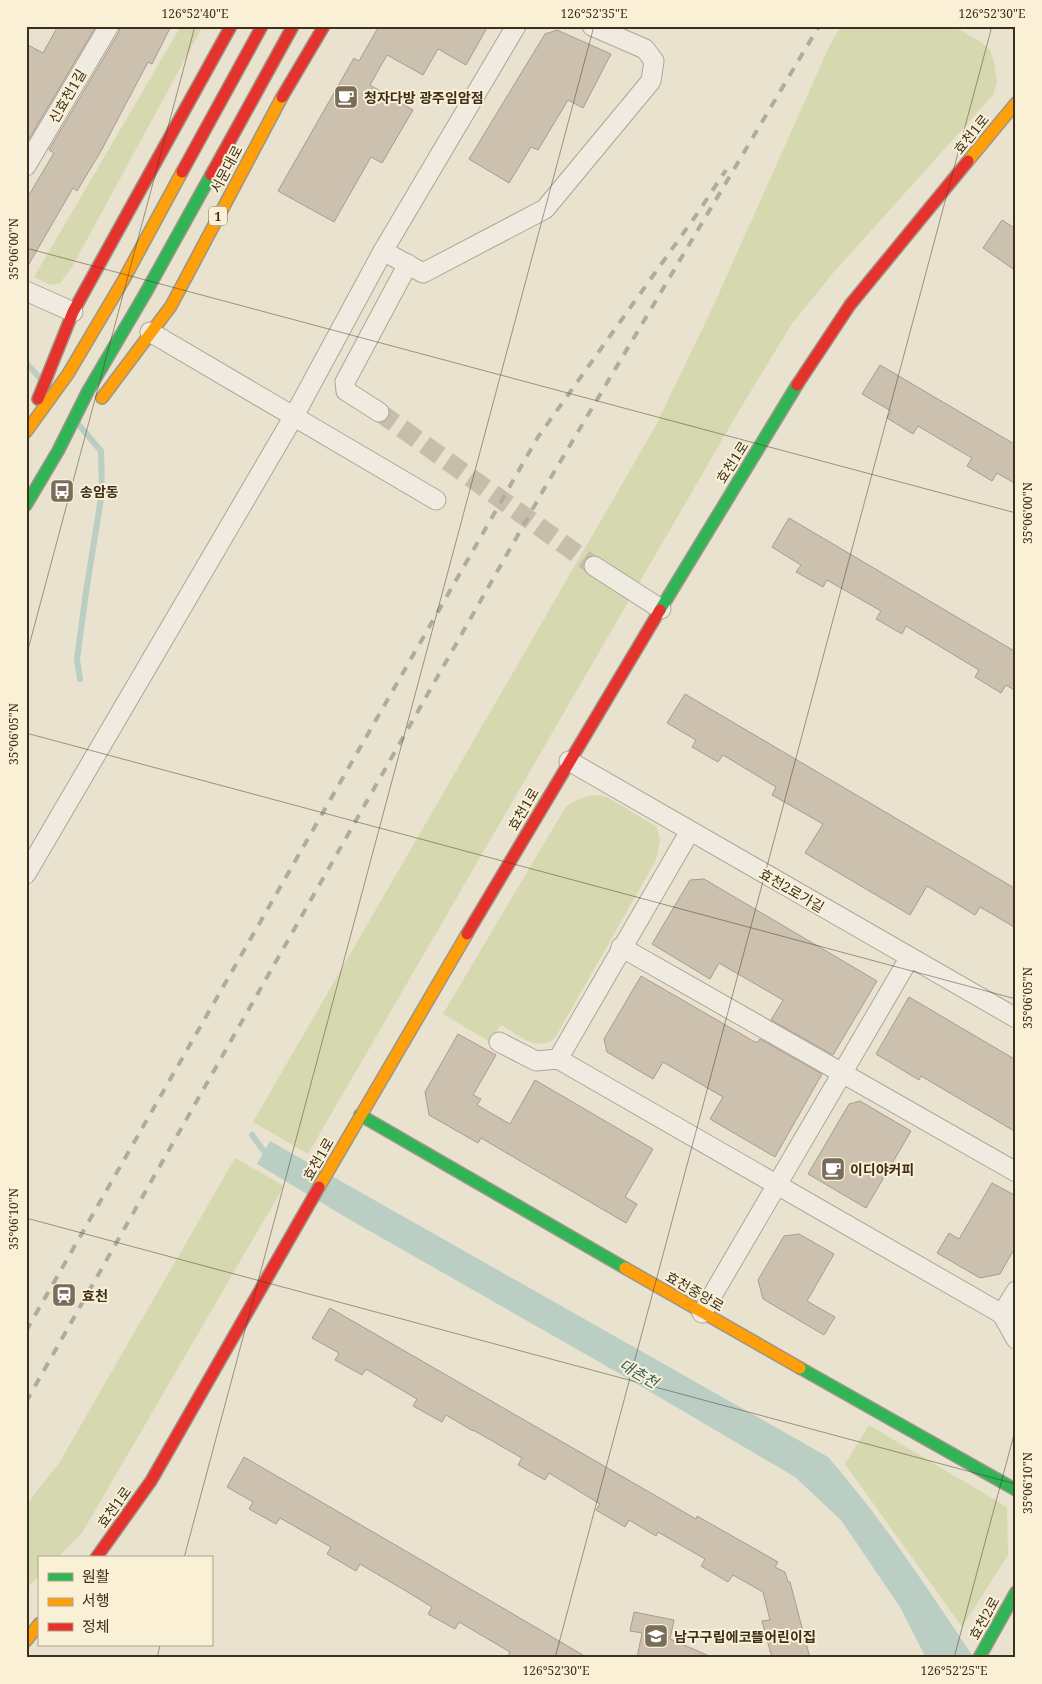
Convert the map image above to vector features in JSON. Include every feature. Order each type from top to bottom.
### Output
[{"type":"street","name":"신효천1길","points":[[26,166],[109,26]]},
{"type":"street","points":[[26,432],[73,312],[231,26]]},
{"type":"street","points":[[26,432],[68,374],[123,281],[262,26]]},
{"type":"street","name":"서문대로","points":[[58,451],[88,391],[146,294],[293,26]]},
{"type":"street","name":"서문대로","points":[[58,451],[95,406],[171,306],[273,112],[324,26]]},
{"type":"street","points":[[26,874],[294,416],[383,251],[516,26]]},
{"type":"street","points":[[383,251],[423,272],[546,209],[651,80],[654,61],[645,49],[592,26]]},
{"type":"street","name":"효천1로","points":[[97,1556],[151,1481],[360,1115],[569,761],[791,394],[850,305],[1016,103]]},
{"type":"street","points":[[379,412],[346,391],[345,382],[408,264]]},
{"type":"street","points":[[26,291],[73,312]]},
{"type":"street","points":[[150,332],[436,500]]},
{"type":"street","points":[[26,505],[58,451]]},
{"type":"street","points":[[594,566],[661,609]]},
{"type":"street","name":"효천2로가길","points":[[569,761],[1016,1018]]},
{"type":"street","points":[[558,1059],[690,830]]},
{"type":"street","points":[[622,947],[1016,1172]]},
{"type":"street","points":[[702,1313],[910,957]]},
{"type":"street","points":[[499,1042],[536,1061],[558,1059],[1002,1314],[1016,1339]]},
{"type":"street","name":"효천중앙로","points":[[360,1115],[702,1313],[1016,1490]]},
{"type":"street","points":[[1002,1314],[1016,1291]]},
{"type":"street","name":"효천2로","points":[[985,1654],[1016,1592]]},
{"type":"street","points":[[26,1641],[38,1625]]},
{"type":"green space","points":[[181,26],[203,26],[72,267],[60,283],[50,285],[34,277]]},
{"type":"green space","points":[[841,26],[954,26],[981,42],[990,50],[997,82],[993,95],[833,273],[791,325],[740,409],[308,1154],[253,1122],[655,427],[711,311],[829,47]]},
{"type":"green space","points":[[596,795],[607,797],[657,827],[660,840],[656,860],[555,1038],[541,1044],[534,1043],[501,1025],[490,1042],[443,1014],[565,808],[580,799]]},
{"type":"green space","points":[[235,1158],[284,1186],[82,1533],[59,1556],[38,1556],[38,1577],[26,1589],[26,1505],[59,1463]]},
{"type":"green space","points":[[869,1425],[1007,1507],[1008,1555],[962,1627],[845,1464]]},
{"type":"water","name":"대촌천","points":[[270,1141],[828,1457],[886,1530],[974,1658],[926,1658],[900,1607],[841,1520],[795,1477],[257,1164]]},
{"type":"building","points":[[58,26],[96,26],[29,139],[26,137],[26,44],[43,53]]},
{"type":"building","points":[[120,26],[171,26],[152,64],[148,62],[101,151],[77,191],[73,188],[26,269],[26,200],[54,153],[49,150],[119,32]]},
{"type":"building","points":[[379,26],[488,26],[466,65],[438,49],[423,75],[387,55],[370,85],[413,110],[382,163],[371,157],[334,222],[278,191],[354,58],[359,61]]},
{"type":"building","points":[[557,30],[611,54],[583,108],[568,100],[538,150],[531,147],[509,183],[469,159],[545,34]]},
{"type":"building","points":[[1002,220],[1016,229],[1016,271],[983,248]]},
{"type":"building","points":[[880,365],[1016,445],[1016,484],[997,473],[992,481],[967,466],[972,458],[918,426],[913,434],[887,418],[891,411],[862,394]]},
{"type":"building","points":[[789,518],[1016,652],[1016,691],[1006,685],[1001,693],[975,677],[979,670],[906,626],[902,634],[876,619],[881,611],[827,580],[823,587],[796,572],[801,565],[772,547]]},
{"type":"building","points":[[685,694],[1016,889],[1016,928],[980,907],[975,915],[927,886],[910,915],[805,853],[823,824],[772,795],[776,787],[723,755],[718,762],[692,747],[696,740],[667,723]]},
{"type":"building","points":[[704,879],[877,981],[833,1055],[771,1020],[783,1000],[719,963],[710,979],[652,944],[690,880]]},
{"type":"building","points":[[641,976],[755,1042],[758,1042],[760,1039],[822,1074],[775,1157],[710,1119],[723,1097],[663,1062],[653,1079],[607,1052],[604,1039]]},
{"type":"building","points":[[909,997],[1016,1060],[1016,1132],[921,1076],[919,1080],[876,1054]]},
{"type":"building","points":[[458,1034],[496,1055],[473,1095],[481,1099],[477,1105],[510,1124],[535,1080],[653,1149],[625,1197],[637,1204],[626,1223],[481,1138],[478,1143],[429,1115],[425,1092]]},
{"type":"building","points":[[860,1101],[911,1131],[866,1208],[808,1174],[849,1104]]},
{"type":"building","points":[[992,1183],[1016,1196],[1016,1246],[1000,1274],[980,1278],[937,1253],[949,1233],[959,1239]]},
{"type":"building","points":[[799,1234],[834,1254],[807,1301],[835,1317],[824,1335],[763,1299],[758,1280],[784,1236]]},
{"type":"building","points":[[330,1308],[696,1519],[697,1516],[778,1562],[775,1567],[785,1572],[788,1582],[790,1582],[810,1658],[772,1658],[762,1621],[770,1620],[763,1592],[733,1575],[728,1582],[701,1566],[705,1559],[658,1532],[656,1536],[629,1520],[625,1527],[596,1510],[600,1504],[549,1473],[545,1480],[518,1465],[522,1458],[473,1430],[446,1415],[442,1422],[413,1406],[417,1399],[366,1369],[362,1375],[335,1360],[339,1353],[312,1338]]},
{"type":"building","points":[[244,1457],[588,1658],[507,1658],[510,1652],[459,1622],[455,1629],[428,1614],[432,1607],[360,1564],[356,1571],[327,1554],[331,1547],[280,1518],[276,1524],[249,1509],[253,1502],[227,1487]]},
{"type":"building","name":"남구구립에코뜰어린이집","points":[[634,1612],[674,1620],[670,1639],[714,1658],[637,1658],[642,1633],[630,1631]]},
{"type":"waterway","points":[[26,363],[39,377]]},
{"type":"waterway","points":[[79,425],[101,451],[102,492],[77,659],[80,679]]},
{"type":"waterway","points":[[252,1135],[268,1157]]},
{"type":"tunnel","points":[[379,412],[594,566]]},
{"type":"railway","points":[[26,1402],[544,489],[819,26]]},
{"type":"railway","points":[[26,1331],[538,437],[697,214],[726,170]]},
{"type":"traffic: fast","points":[[26,505],[58,451],[88,391],[145,294],[211,175]]},
{"type":"traffic: fast","points":[[660,610],[797,385]]},
{"type":"traffic: fast","points":[[360,1115],[625,1268]]},
{"type":"traffic: fast","points":[[800,1368],[1016,1490]]},
{"type":"traffic: fast","points":[[979,1658],[1016,1592]]},
{"type":"traffic: slow","points":[[102,398],[171,306],[282,97]]},
{"type":"traffic: slow","points":[[968,161],[1016,103]]},
{"type":"traffic: slow","points":[[26,432],[68,374],[123,281],[182,172]]},
{"type":"traffic: slow","points":[[319,1187],[467,934]]},
{"type":"traffic: slow","points":[[625,1268],[800,1368]]},
{"type":"traffic: slow","points":[[26,1641],[38,1625]]},
{"type":"traffic: jam","points":[[38,399],[73,312],[231,26]]},
{"type":"traffic: jam","points":[[182,172],[262,26]]},
{"type":"traffic: jam","points":[[211,175],[293,26]]},
{"type":"traffic: jam","points":[[282,97],[324,26]]},
{"type":"traffic: jam","points":[[797,385],[850,305],[968,161]]},
{"type":"traffic: jam","points":[[467,934],[660,610]]},
{"type":"traffic: jam","points":[[97,1556],[151,1481],[319,1187]]},
{"type":"place","name":"청자다방 광주임암점","points":[[346,97]]},
{"type":"place","name":"송암동","points":[[62,491]]},
{"type":"place","name":"이디야커피","points":[[833,1169]]},
{"type":"place","name":"효천","points":[[64,1295]]},
{"type":"place","name":"남구구립에코뜰어린이집","points":[[656,1636]]}]
